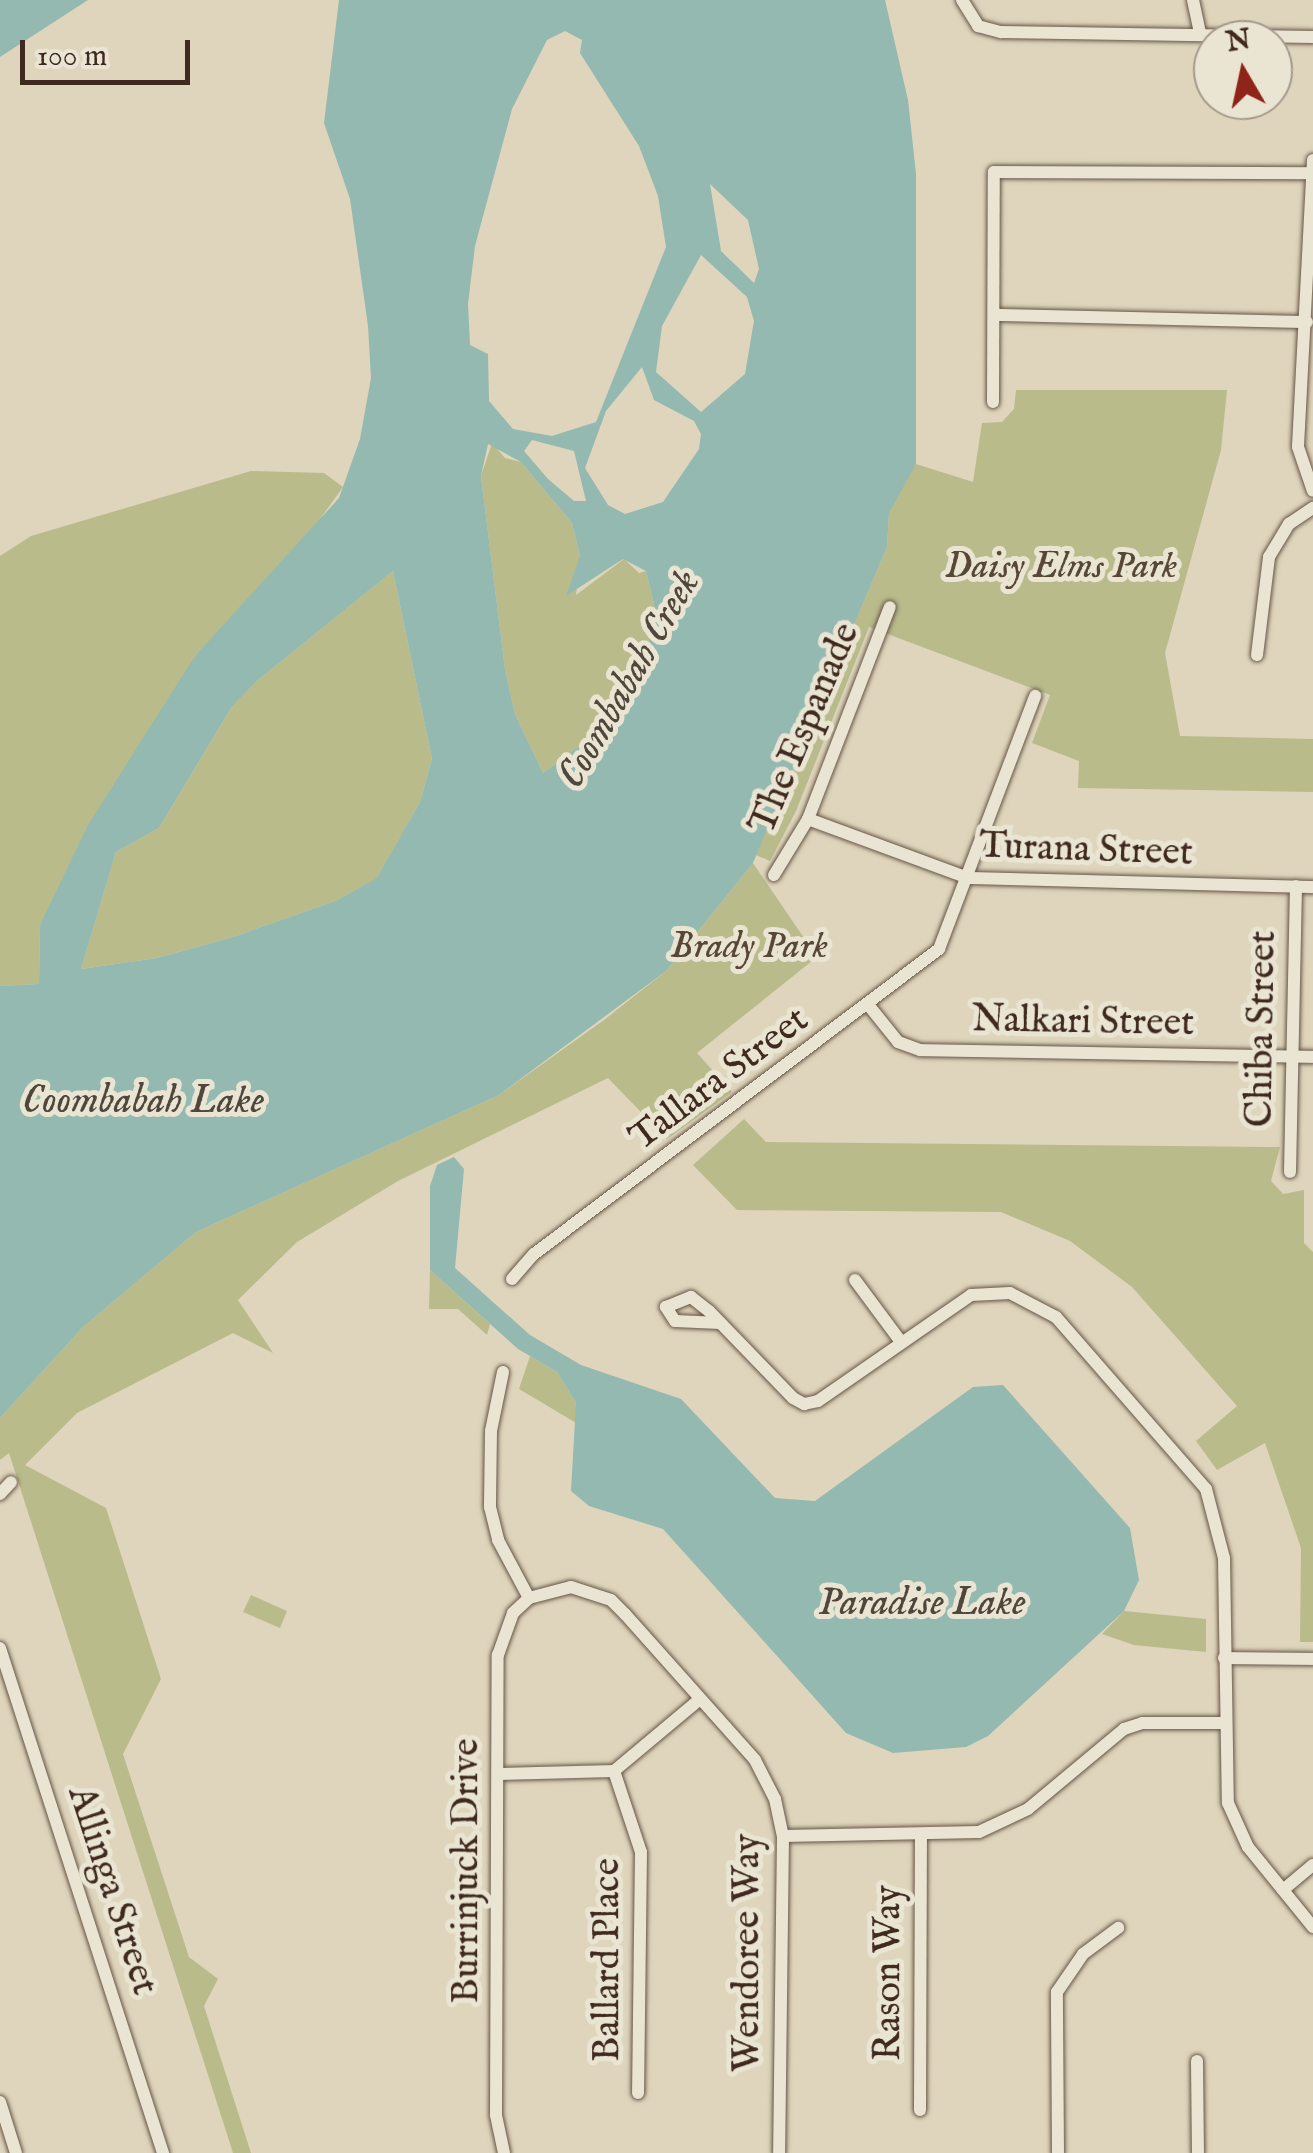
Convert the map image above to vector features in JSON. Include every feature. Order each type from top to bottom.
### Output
[{"type":"street","points":[[962,0],[978,26],[1000,32],[1193,32]]},
{"type":"street","points":[[1313,160],[1298,448],[1313,490]]},
{"type":"street","points":[[993,402],[997,316],[994,172],[1313,173]]},
{"type":"street","points":[[997,316],[1307,322]]},
{"type":"street","points":[[1257,655],[1269,556],[1288,524],[1313,508]]},
{"type":"street","name":"The Espanade","points":[[774,874],[808,819],[890,606]]},
{"type":"street","name":"Tallara Street","points":[[512,1279],[534,1254],[870,1007],[948,938],[1035,696]]},
{"type":"street","name":"Turana Street","points":[[808,819],[968,878],[1313,887]]},
{"type":"street","name":"Chiba Street","points":[[1290,1172],[1296,886]]},
{"type":"street","name":"Nalkari Street","points":[[870,1007],[898,1042],[920,1050],[1313,1057]]},
{"type":"street","points":[[855,1280],[901,1342]]},
{"type":"street","points":[[720,1323],[804,1404],[818,1401],[970,1294],[1010,1293],[1056,1316],[1206,1489],[1224,1558],[1225,1788],[1233,1819],[1313,1927]]},
{"type":"street","points":[[503,1372],[490,1431],[490,1508],[498,1540],[529,1598]]},
{"type":"street","points":[[0,1494],[11,1482]]},
{"type":"street","name":"Wendoree Way","points":[[529,1598],[570,1588],[611,1600],[763,1772],[783,1836],[778,2153]]},
{"type":"street","name":"Burrinjuck Drive","points":[[504,2153],[496,2115],[498,1655],[502,1632],[529,1598]]},
{"type":"street","name":"Allinga Street","points":[[0,1648],[162,2153]]},
{"type":"street","points":[[1224,1658],[1313,1659]]},
{"type":"street","points":[[499,1774],[614,1771],[700,1699]]},
{"type":"street","points":[[783,1836],[921,1837],[979,1832],[1016,1817],[1133,1725],[1223,1723]]},
{"type":"street","name":"Ballard Place","points":[[614,1771],[641,1852],[638,2094]]},
{"type":"street","name":"Rason Way","points":[[920,2110],[921,1837]]},
{"type":"street","points":[[1283,1890],[1313,1865]]},
{"type":"street","points":[[1058,2153],[1057,1992],[1083,1954],[1118,1928]]},
{"type":"street","points":[[1197,2060],[1198,2153]]},
{"type":"street","points":[[0,2102],[16,2153]]},
{"type":"green space","name":"Daisy Elms Park","points":[[1016,390],[1227,390],[1221,450],[1165,653],[1180,736],[1313,739],[1313,792],[1078,788],[1079,761],[1032,743],[1050,695],[869,627],[796,811],[770,861],[756,855],[887,547],[889,513],[900,490],[916,464],[973,482],[982,423],[1002,422],[1014,409]]},
{"type":"green space","points":[[492,443],[505,458],[521,462],[572,523],[580,556],[576,595],[624,559],[639,573],[646,571],[655,609],[639,690],[614,721],[543,773],[515,714],[505,669],[481,476]]},
{"type":"green space","points":[[251,471],[324,473],[343,487],[299,548],[195,656],[40,925],[39,984],[0,986],[0,556],[31,536]]},
{"type":"green space","points":[[393,571],[432,759],[420,802],[377,879],[338,900],[233,937],[157,958],[81,969],[116,852],[159,828],[231,708],[258,680]]},
{"type":"green space","name":"Brady Park","points":[[753,863],[817,957],[697,1053],[732,1092],[667,1139],[608,1078],[398,1181],[297,1242],[238,1300],[273,1353],[233,1333],[77,1413],[25,1465],[106,1508],[161,1679],[123,1754],[189,1957],[218,1979],[204,2006],[251,2153],[233,2153],[9,1453],[0,1460],[0,1418],[83,1327],[196,1232],[499,1095],[604,1020],[666,971]]},
{"type":"green space","points":[[744,1119],[766,1142],[1280,1147],[1271,1181],[1283,1194],[1304,1190],[1304,1243],[1313,1252],[1313,1642],[1300,1642],[1301,1548],[1265,1443],[1217,1470],[1196,1441],[1237,1406],[1132,1287],[1070,1241],[1001,1212],[737,1210],[693,1165]]},
{"type":"green space","points":[[430,1270],[490,1324],[487,1335],[458,1309],[429,1309]]},
{"type":"green space","points":[[530,1356],[557,1372],[576,1403],[578,1424],[519,1389]]},
{"type":"green space","points":[[251,1595],[287,1611],[280,1628],[243,1612]]},
{"type":"green space","points":[[1124,1611],[1206,1619],[1206,1652],[1134,1645],[1102,1634]]},
{"type":"water","points":[[0,0],[88,0],[0,57]]},
{"type":"water","name":"Coombabah Lake","points":[[339,0],[885,0],[908,100],[916,174],[916,464],[889,513],[887,547],[753,863],[666,971],[499,1095],[196,1232],[83,1327],[0,1418],[0,986],[39,984],[40,925],[88,825],[195,656],[339,498],[360,439],[371,378],[368,326],[350,199],[324,123]],"holes":[[[565,31],[582,40],[580,53],[639,146],[658,196],[666,247],[596,422],[552,436],[513,429],[489,401],[488,354],[470,345],[468,304],[475,246],[512,109],[547,40]],[[710,184],[748,220],[759,269],[754,283],[721,251]],[[701,255],[747,297],[754,321],[745,374],[701,412],[656,372],[662,326]],[[642,367],[654,400],[694,421],[701,434],[699,449],[663,502],[625,514],[608,505],[585,468],[606,411]],[[532,440],[574,451],[586,501],[574,501],[524,451]],[[488,444],[521,462],[572,523],[580,556],[566,596],[623,559],[646,571],[655,609],[639,690],[614,721],[543,773],[515,714],[505,669],[481,476]],[[393,571],[432,759],[420,802],[377,878],[338,900],[233,937],[157,958],[81,969],[116,852],[159,828],[231,708],[258,680]]]},
{"type":"water","name":"Paradise Lake","points":[[454,1157],[464,1169],[455,1268],[530,1335],[581,1365],[681,1399],[775,1498],[815,1501],[973,1387],[1003,1385],[1130,1528],[1139,1580],[1124,1611],[988,1736],[966,1747],[893,1753],[846,1733],[663,1529],[589,1506],[571,1491],[576,1403],[557,1372],[518,1349],[430,1270],[430,1186],[437,1165]]},
{"type":"water label","name":"Coombabah Creek","points":[[630,680]]}]
